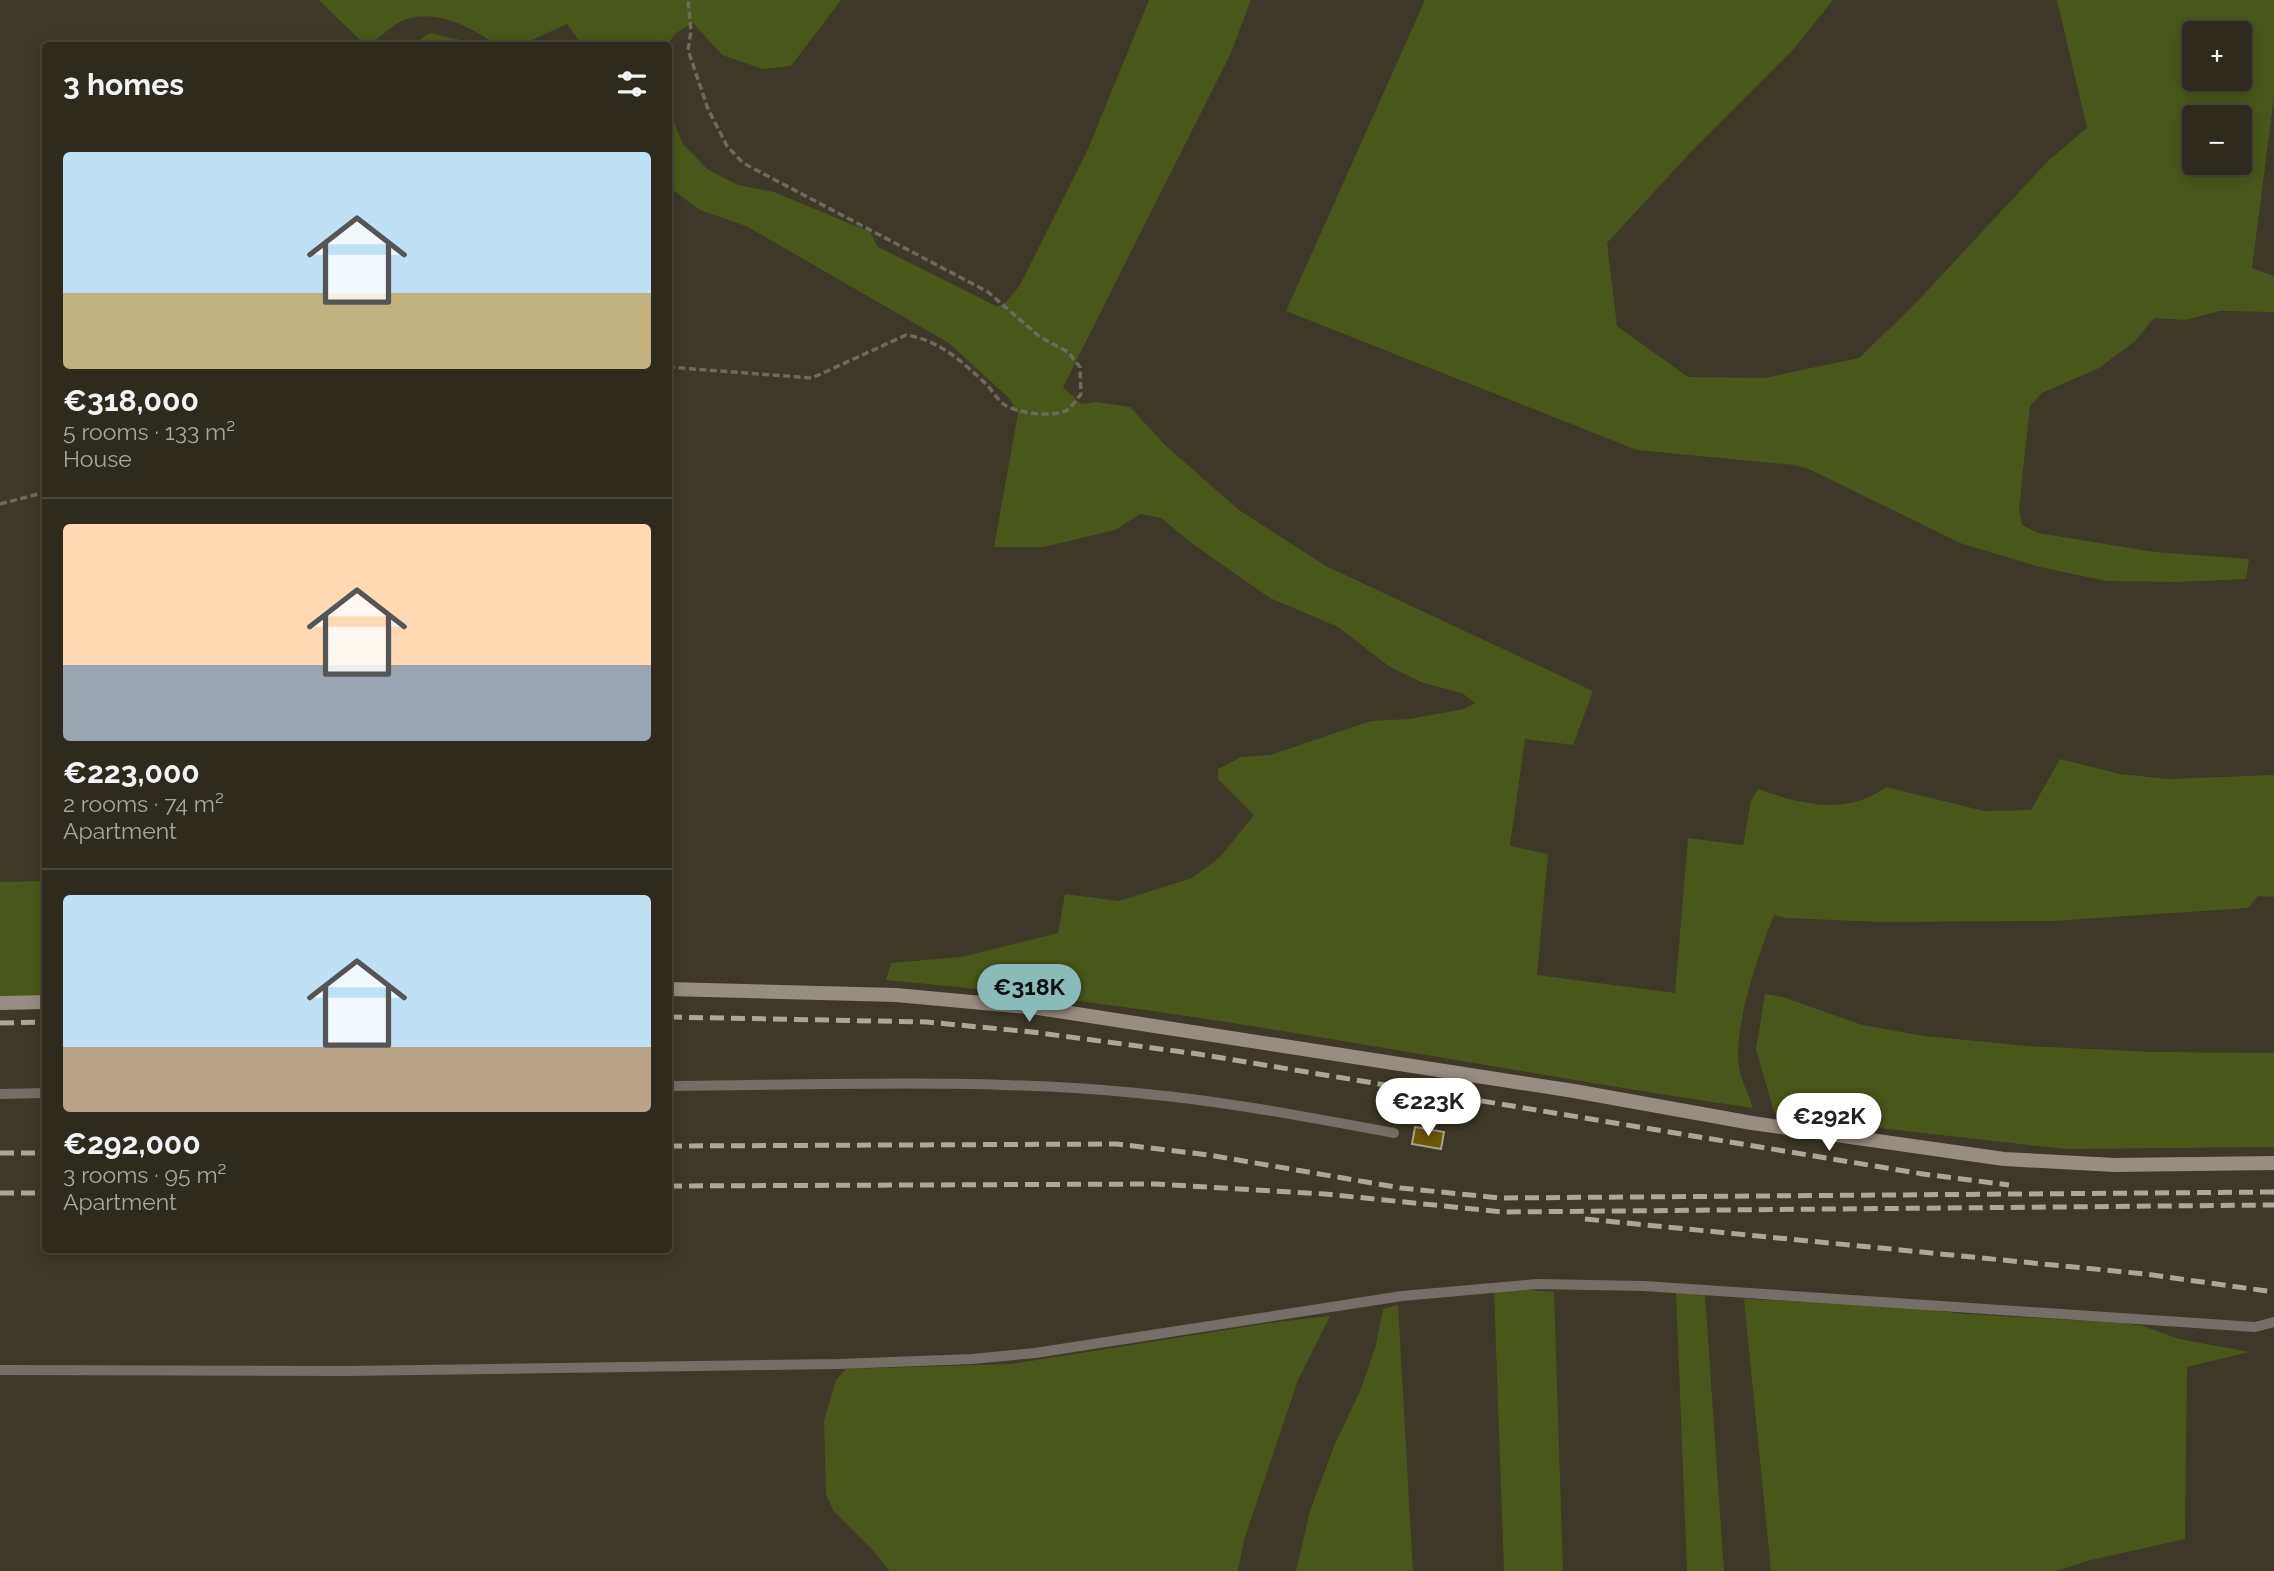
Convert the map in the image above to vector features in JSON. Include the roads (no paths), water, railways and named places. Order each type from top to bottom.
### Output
[{"type":"main road","points":[[672,989],[869,993],[1038,1007],[1574,1091],[1752,1123],[2004,1159],[2115,1165],[2274,1163]]},
{"type":"main road","points":[[0,1003],[42,1002]]},
{"type":"lane","points":[[672,1086],[947,1084],[1060,1088],[1237,1104],[1394,1133]]},
{"type":"lane","points":[[0,1094],[42,1093]]},
{"type":"lane","points":[[0,1370],[346,1371],[839,1364],[972,1359],[1035,1353],[1402,1296],[1538,1284],[1644,1286],[2255,1327],[2274,1322]]},
{"type":"railway","points":[[672,1017],[927,1022],[1032,1032],[1198,1054],[1923,1174],[2009,1185]]},
{"type":"railway","points":[[0,1023],[42,1022]]},
{"type":"railway","points":[[672,1146],[1117,1144],[1209,1155],[1401,1188],[1500,1198],[2274,1192]]},
{"type":"railway","points":[[0,1153],[42,1153]]},
{"type":"railway","points":[[672,1186],[1156,1184],[1325,1194],[1503,1212],[2274,1205]]},
{"type":"railway","points":[[0,1193],[42,1193]]},
{"type":"railway","points":[[1585,1219],[2145,1274],[2274,1292]]}]
